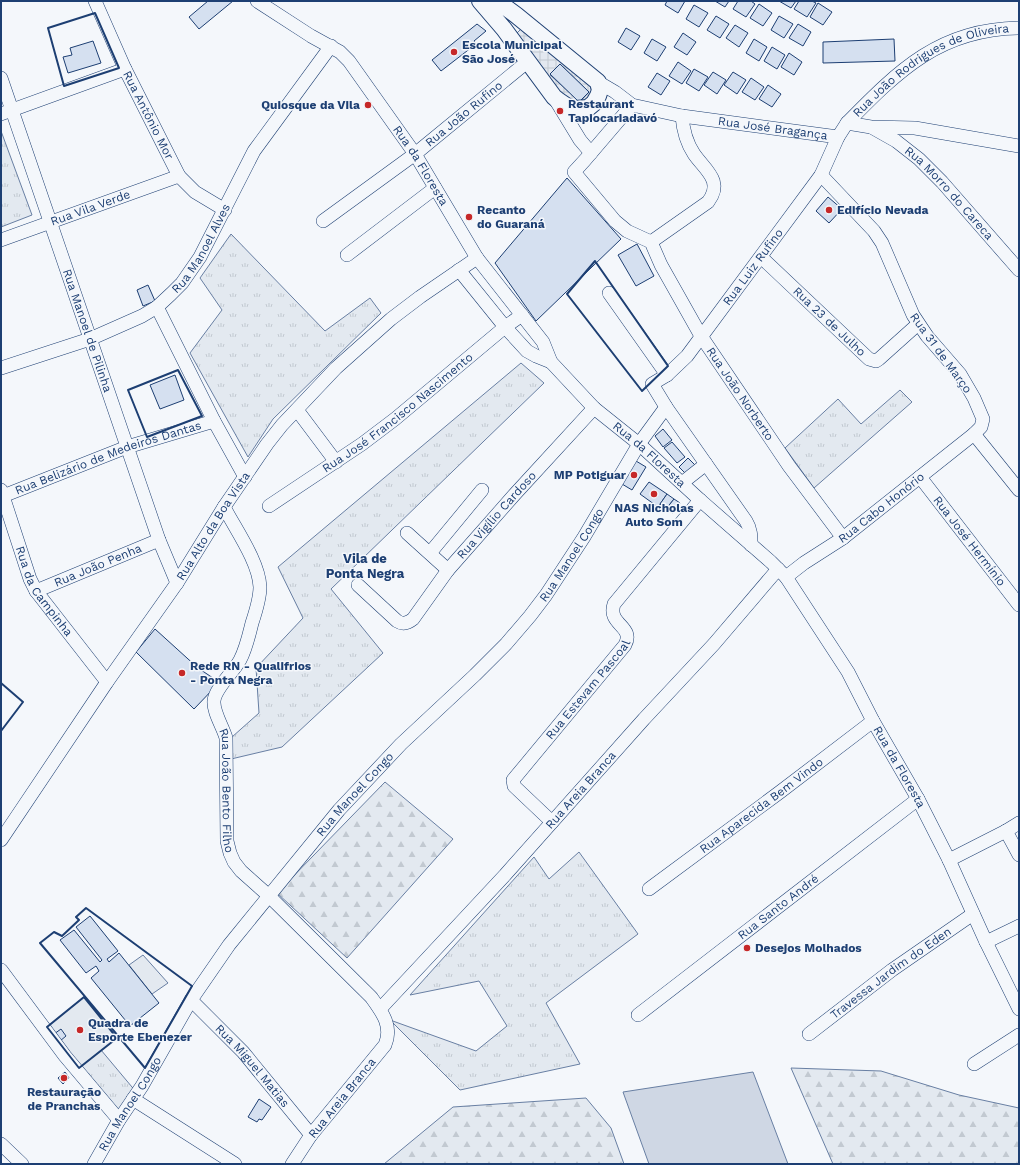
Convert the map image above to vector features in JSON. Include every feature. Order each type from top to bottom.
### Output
[{"type":"main road","points":[[480,1],[504,29],[526,62],[554,97],[568,107],[575,109],[588,108],[594,103],[600,90],[598,82],[497,1]]},
{"type":"street","name":"Rua Antônio Mor","points":[[95,1],[125,70],[180,176],[195,192],[225,210]]},
{"type":"street","name":"Rua da Floresta","points":[[257,1],[311,36],[331,46],[349,61],[415,154],[476,258],[542,342],[551,362],[594,408],[639,444],[782,573],[848,672],[873,721],[918,799],[949,860],[986,942],[1019,1009]]},
{"type":"street","name":"Rua João Rodrigues de Oliveira","points":[[847,123],[880,89],[920,57],[942,44],[973,33],[1000,28],[1019,28]]},
{"type":"street","name":"Rua Manoel Alves","points":[[1,368],[90,338],[142,316],[157,306],[182,283],[192,270],[225,210],[254,151],[331,46]]},
{"type":"street","name":"Rua João Rufino","points":[[323,221],[415,154],[526,62]]},
{"type":"street","points":[[7,112],[125,70]]},
{"type":"street","name":"Rua Manoel de Pilinha","points":[[1,78],[7,112],[50,223],[159,540],[177,583]]},
{"type":"street","name":"Rua José Bragança","points":[[598,82],[615,92],[632,105],[682,116],[838,137],[847,123]]},
{"type":"street","points":[[554,97],[580,140],[591,153]]},
{"type":"street","points":[[632,105],[574,172],[615,221],[627,231],[651,242],[708,202],[714,190],[712,176],[695,155],[688,143],[683,129],[682,116]]},
{"type":"street","points":[[847,123],[871,127],[915,128],[1019,146]]},
{"type":"street","name":"Rua Morro do Careca","points":[[871,127],[896,141],[919,159],[942,182],[1019,270]]},
{"type":"street","name":"Rua Luiz Rufino","points":[[666,407],[652,384],[667,375],[687,356],[820,175],[838,137]]},
{"type":"street","name":"Rua 31 de Março","points":[[820,175],[874,231],[882,243],[910,309],[918,324],[960,374],[974,398],[983,419],[981,427],[974,434]]},
{"type":"street","name":"Rua Vila Verde","points":[[1,240],[180,176]]},
{"type":"street","points":[[347,255],[435,188]]},
{"type":"street","name":"Rua João Norberto","points":[[651,242],[661,265],[701,336],[789,466],[843,538]]},
{"type":"street","name":"Rua 23 de Julho","points":[[761,257],[869,359],[873,361],[879,360],[918,324]]},
{"type":"street","name":"Rua Alto da Boa Vista","points":[[1,840],[107,682],[177,583],[224,507],[267,444],[282,425],[336,368],[391,319],[476,258]]},
{"type":"street","name":"Rua da Floresta","points":[[459,270],[505,327],[527,351],[551,362]]},
{"type":"street","points":[[609,293],[667,375]]},
{"type":"street","points":[[157,306],[214,421],[245,477]]},
{"type":"street","name":"Rua José Francisco Nascimento","points":[[269,506],[350,453],[395,418],[505,327],[522,315]]},
{"type":"street","points":[[639,444],[666,407],[749,527],[751,544]]},
{"type":"street","name":"Rua Vigílio Cardoso","points":[[358,585],[397,621],[404,624],[409,623],[448,570],[594,408]]},
{"type":"street","points":[[297,410],[336,462]]},
{"type":"street","name":"Rua Belizário de Medeiros Dantas","points":[[2,493],[127,447],[214,421]]},
{"type":"street","points":[[974,434],[1019,490]]},
{"type":"street","name":"Rua Cabo Honório","points":[[782,573],[804,564],[843,538],[974,434]]},
{"type":"street","name":"Rua Manoel Congo","points":[[94,1164],[119,1120],[142,1086],[191,1000],[206,969],[269,896],[339,810],[400,744],[475,675],[506,644],[530,616],[546,595],[584,537],[639,444]]},
{"type":"street","points":[[682,483],[706,464]]},
{"type":"street","name":"Rua José Hermínio","points":[[920,477],[1019,605]]},
{"type":"street","points":[[430,553],[482,490]]},
{"type":"street","name":"Rua da Campinha","points":[[2,493],[30,579],[36,591],[107,682]]},
{"type":"street","name":"Rua Estevam Pascoal","points":[[552,822],[514,786],[514,777],[625,645],[628,637],[627,633],[613,616],[612,612],[614,604],[700,500]]},
{"type":"street","name":"Rua João Bento Filho","points":[[224,507],[255,564],[259,576],[260,588],[259,600],[244,652],[240,661],[218,691],[214,699],[214,708],[226,738],[227,841],[230,853],[234,862],[241,871],[269,896],[371,997],[380,1009],[389,1032]]},
{"type":"street","points":[[407,533],[448,570]]},
{"type":"street","name":"Rua João Penha","points":[[36,591],[159,540]]},
{"type":"street","name":"Rua Areia Branca","points":[[380,1009],[505,875],[644,719],[782,573]]},
{"type":"street","name":"Rua Aparecida Bem Vindo","points":[[649,889],[873,721]]},
{"type":"street","name":"Rua Santo André","points":[[638,1015],[918,799]]},
{"type":"street","points":[[949,860],[1019,823]]},
{"type":"street","points":[[1006,831],[1019,856]]},
{"type":"street","name":"Travessa Jardim do Eden","points":[[809,1034],[892,970],[973,914]]},
{"type":"street","points":[[986,942],[1019,926]]},
{"type":"street","points":[[1,970],[65,1056],[119,1120]]},
{"type":"street","name":"Rua Miguel Matias","points":[[191,1000],[243,1052],[311,1135]]},
{"type":"street","name":"Rua Areia Branca","points":[[292,1164],[311,1135],[385,1045],[389,1032]]},
{"type":"street","points":[[974,1064],[1019,1035]]},
{"type":"street","points":[[133,1099],[235,1164]]},
{"type":"street","points":[[1,1144],[22,1164]]},
{"type":"green space","points":[[1,131],[32,215],[1,227]]},
{"type":"green space","points":[[231,234],[325,331],[370,298],[381,313],[273,419],[248,457],[190,353],[222,310],[200,278]]},
{"type":"green space","points":[[521,363],[544,383],[331,589],[383,653],[282,747],[231,759],[232,737],[259,713],[256,668],[303,618],[278,567]]},
{"type":"green space","points":[[900,390],[912,402],[814,488],[785,448],[838,399],[861,424]]},
{"type":"green space","points":[[385,782],[453,839],[347,958],[277,893]]},
{"type":"green space","points":[[579,852],[638,934],[546,1003],[580,1064],[460,1090],[390,1020],[476,1051],[507,1026],[479,981],[410,995],[534,857],[549,879]]},
{"type":"green space","points":[[143,955],[168,983],[152,994],[129,965]]},
{"type":"green space","name":"Quadra de Esporte Ebenezer","points":[[84,997],[117,1038],[79,1068],[47,1027]]},
{"type":"green space","points":[[101,1050],[137,1093],[123,1118],[79,1068]]},
{"type":"green space","points":[[791,1068],[881,1071],[959,1095],[1019,1108],[1019,1164],[833,1164]]},
{"type":"green space","points":[[586,1098],[611,1128],[624,1164],[384,1164],[453,1107]]},
{"type":"shaded area","points":[[523,27],[590,85],[592,92],[589,101],[573,105],[549,82],[514,36]],"holes":[[[560,64],[589,92],[580,102],[550,75]]]},
{"type":"shaded area","points":[[753,1072],[788,1164],[649,1164],[623,1092]]},
{"type":"building","points":[[208,1],[233,1],[199,29],[189,17]]},
{"type":"building","points":[[667,1],[685,1],[678,13],[665,5]]},
{"type":"building","points":[[715,1],[729,1],[725,7]]},
{"type":"building","points":[[738,1],[751,1],[755,4],[746,17],[733,9]]},
{"type":"building","points":[[779,1],[796,1],[791,8]]},
{"type":"building","points":[[799,1],[812,1],[816,3],[807,17],[794,9]]},
{"type":"building","points":[[818,3],[832,12],[823,25],[810,17]]},
{"type":"building","points":[[759,4],[772,13],[763,26],[750,18]]},
{"type":"building","points":[[694,5],[708,13],[699,27],[686,19]]},
{"type":"building","points":[[716,16],[729,24],[720,38],[707,30]]},
{"type":"building","points":[[779,16],[793,24],[784,38],[771,30]]},
{"type":"building","name":"Escola Municipal São José","points":[[477,24],[486,31],[474,41],[476,44],[441,71],[432,60]]},
{"type":"building","points":[[798,24],[811,32],[803,46],[789,38]]},
{"type":"building","points":[[735,25],[748,33],[739,47],[726,38]]},
{"type":"building","points":[[626,28],[640,36],[631,50],[618,42]]},
{"type":"building","points":[[683,33],[696,42],[687,55],[674,47]]},
{"type":"building","points":[[652,39],[666,47],[657,61],[644,53]]},
{"type":"building","points":[[754,39],[767,47],[759,61],[746,53]]},
{"type":"building","points":[[894,39],[895,61],[823,63],[823,42]]},
{"type":"building","points":[[93,41],[101,63],[68,73],[63,57],[72,55],[70,48]]},
{"type":"building","points":[[772,47],[785,55],[777,69],[764,61]]},
{"type":"building","points":[[789,53],[802,62],[794,75],[781,67]]},
{"type":"building","points":[[678,62],[691,71],[682,84],[669,76]]},
{"type":"building","points":[[560,64],[589,92],[579,102],[550,74]]},
{"type":"building","points":[[694,69],[708,77],[699,91],[686,83]]},
{"type":"building","points":[[713,72],[726,80],[717,94],[704,85]]},
{"type":"building","points":[[733,72],[746,80],[737,94],[724,85]]},
{"type":"building","points":[[657,73],[670,81],[661,95],[648,87]]},
{"type":"building","points":[[751,78],[764,87],[755,100],[742,92]]},
{"type":"building","points":[[768,85],[781,94],[772,107],[759,99]]},
{"type":"building","points":[[567,178],[621,239],[536,321],[495,263]]},
{"type":"building","name":"Edifício Nevada","points":[[828,197],[842,209],[829,223],[816,211]]},
{"type":"building","points":[[637,244],[654,276],[636,286],[618,255]]},
{"type":"building","points":[[148,285],[155,301],[143,306],[137,290]]},
{"type":"building","points":[[175,375],[184,400],[160,409],[150,385]]},
{"type":"building","points":[[663,429],[672,440],[663,447],[655,436]]},
{"type":"building","points":[[672,442],[685,457],[677,463],[664,448]]},
{"type":"building","points":[[688,458],[696,466],[687,475],[679,467]]},
{"type":"building","name":"MP Potiguar","points":[[636,461],[646,467],[632,490],[622,484]]},
{"type":"building","name":"NAS Nicholas Auto Som","points":[[649,482],[667,494],[658,507],[640,494]]},
{"type":"building","points":[[667,494],[674,499],[666,509],[660,504]]},
{"type":"building","points":[[674,499],[680,503],[673,513],[666,509]]},
{"type":"building","name":"Rede RN - Qualifrios - Ponta Negra","points":[[155,629],[198,668],[213,678],[216,686],[194,709],[136,652]]},
{"type":"building","points":[[90,916],[118,951],[107,959],[109,962],[119,953],[159,1003],[130,1026],[91,978],[99,971],[96,966],[86,973],[60,940],[74,930],[100,962],[102,960],[76,927]]},
{"type":"building","points":[[61,1029],[66,1036],[60,1041],[54,1034]]},
{"type":"building","name":"Restauração de Pranchas","points":[[65,1072],[69,1078],[63,1084],[58,1078]]},
{"type":"building","points":[[259,1099],[271,1107],[262,1120],[259,1119],[257,1122],[248,1117]]},
{"type":"wall","points":[[95,13],[119,68],[64,86],[48,28],[95,13]]},
{"type":"wall","points":[[595,261],[668,366],[642,391],[567,294],[595,261]]},
{"type":"wall","points":[[178,370],[202,416],[147,437],[128,390],[178,370]]},
{"type":"wall","points":[[1,683],[23,702],[1,731]]},
{"type":"wall","points":[[86,908],[192,986],[145,1068],[40,943],[54,932],[62,936],[79,920],[76,917],[86,908]]},
{"type":"wall","points":[[84,997],[117,1038],[79,1068],[47,1027],[84,997]]},
{"type":"place","name":"Escola Municipal São José","points":[[454,52]]},
{"type":"place","name":"Quiosque da Vila","points":[[368,105]]},
{"type":"place","name":"Restaurant Tapiocariadavó","points":[[560,111]]},
{"type":"place","name":"Edifício Nevada","points":[[829,210]]},
{"type":"place","name":"Recanto do Guaraná","points":[[469,217]]},
{"type":"place","name":"MP Potiguar","points":[[634,475]]},
{"type":"place","name":"NAS Nicholas Auto Som","points":[[654,494]]},
{"type":"place","name":"Rede RN - Qualifrios - Ponta Negra","points":[[182,673]]},
{"type":"place","name":"Desejos Molhados","points":[[747,948]]},
{"type":"place","name":"Quadra de Esporte Ebenezer","points":[[80,1030]]},
{"type":"place","name":"Restauração de Pranchas","points":[[64,1078]]},
{"type":"district","name":"Vila de Ponta Negra","points":[[365,566]]}]
